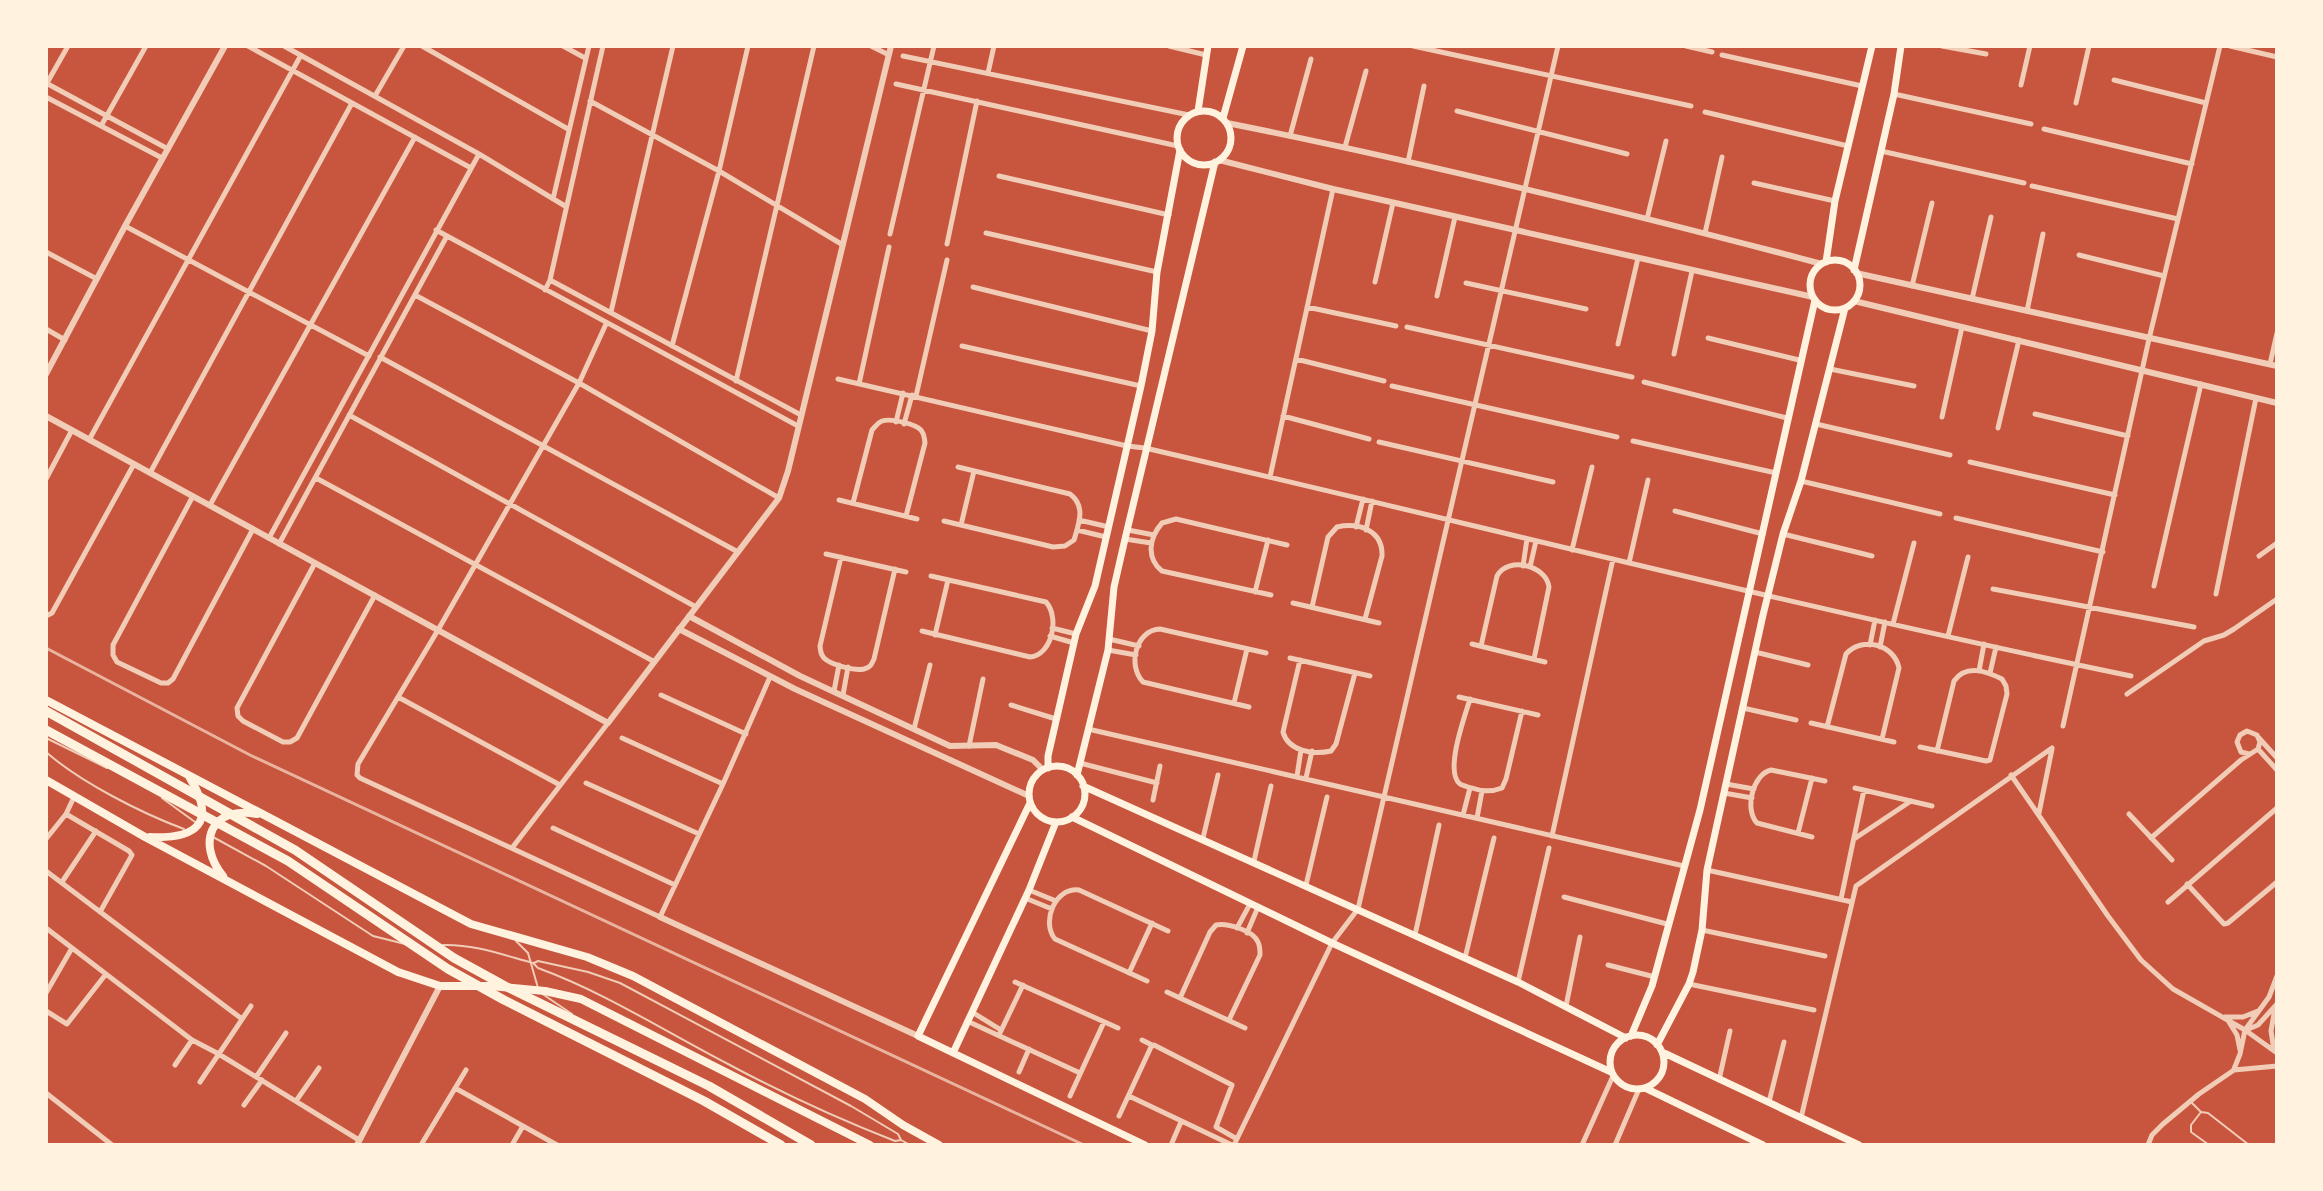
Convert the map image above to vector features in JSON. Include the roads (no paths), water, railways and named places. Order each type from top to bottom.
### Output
[{"type":"highway","points":[[46,700],[471,924],[587,957],[633,976],[865,1099],[939,1145]]},
{"type":"highway","points":[[46,711],[295,850],[454,958],[709,1086],[812,1145]]},
{"type":"highway","points":[[46,730],[288,861],[448,969],[704,1101],[781,1145]]},
{"type":"highway","points":[[145,837],[174,837],[189,834],[195,828],[202,812],[202,800],[189,775]]},
{"type":"highway","points":[[46,780],[145,837],[398,972],[440,986],[490,986],[581,999],[870,1145]]},
{"type":"highway","points":[[227,880],[215,865],[209,835],[219,820],[227,815],[247,812],[265,816]]},
{"type":"main road","points":[[1193,113],[1208,46]]},
{"type":"main road","points":[[1225,121],[1243,46]]},
{"type":"main road","points":[[1872,46],[1835,201],[1824,263],[1812,275],[1810,290],[1814,298],[1828,309],[1845,308],[1854,301],[1858,292],[1859,282],[1855,271],[1894,94],[1901,46]]},
{"type":"main road","points":[[1046,769],[1075,638],[1095,586],[1141,386],[1179,148],[1177,132],[1193,113],[1207,111],[1225,121],[1230,131],[1229,147],[1217,161],[1208,165],[1192,162],[1179,148]]},
{"type":"main road","points":[[1077,775],[1108,650],[1114,587],[1145,448],[1217,161]]},
{"type":"main road","points":[[1824,263],[1841,261],[1855,271]]},
{"type":"main road","points":[[1628,1037],[1655,977],[1700,810],[1814,298]]},
{"type":"main road","points":[[1642,1089],[1656,1081],[1662,1071],[1659,1049],[1689,984],[1702,930],[1707,870],[1755,652],[1783,534],[1801,481],[1845,308]]},
{"type":"main road","points":[[1030,800],[1035,812],[1056,822],[1072,817],[1083,804],[1083,786],[1077,775],[1064,767],[1046,769],[1032,781],[1030,800],[918,1036],[1145,1145]]},
{"type":"main road","points":[[1083,786],[1518,982],[1628,1037]]},
{"type":"main road","points":[[1072,817],[1612,1074],[1624,1086],[1642,1089],[1763,1145]]},
{"type":"main road","points":[[953,1053],[1029,890],[1056,822]]},
{"type":"main road","points":[[1612,1074],[1612,1052],[1620,1041],[1641,1036],[1659,1049],[1719,1080],[1859,1145]]},
{"type":"street","points":[[68,46],[46,83],[168,149]]},
{"type":"street","points":[[101,126],[146,46]]},
{"type":"street","points":[[46,374],[225,46]]},
{"type":"street","points":[[248,46],[471,168]]},
{"type":"street","points":[[284,46],[479,154],[565,206]]},
{"type":"street","points":[[375,96],[404,46]]},
{"type":"street","points":[[422,46],[568,129]]},
{"type":"street","points":[[563,46],[585,58]]},
{"type":"street","points":[[553,199],[589,46]]},
{"type":"street","points":[[545,290],[550,280],[603,46]]},
{"type":"street","points":[[611,312],[673,46]]},
{"type":"street","points":[[672,346],[719,171],[748,46]]},
{"type":"street","points":[[736,381],[814,46]]},
{"type":"street","points":[[871,46],[889,55]]},
{"type":"street","points":[[512,848],[779,498],[844,246],[891,46]]},
{"type":"street","points":[[890,234],[934,46]]},
{"type":"street","points":[[988,73],[994,46]]},
{"type":"street","points":[[1169,46],[1206,55]]},
{"type":"street","points":[[1413,46],[1691,106]]},
{"type":"street","points":[[1234,1143],[1332,943],[1358,909],[1558,46]]},
{"type":"street","points":[[1686,46],[1712,52]]},
{"type":"street","points":[[1942,46],[1986,54]]},
{"type":"street","points":[[2021,85],[2030,46]]},
{"type":"street","points":[[2076,103],[2089,46]]},
{"type":"street","points":[[2063,726],[2149,339],[2220,46]]},
{"type":"street","points":[[2230,46],[2277,57]]},
{"type":"street","points":[[89,440],[301,55]]},
{"type":"street","points":[[1722,55],[1862,86]]},
{"type":"street","points":[[903,56],[1193,113]]},
{"type":"street","points":[[1290,136],[1311,59]]},
{"type":"street","points":[[1345,147],[1366,71]]},
{"type":"street","points":[[2114,80],[2206,103]]},
{"type":"street","points":[[896,84],[1179,148]]},
{"type":"street","points":[[1408,162],[1424,86]]},
{"type":"street","points":[[1894,94],[2031,124]]},
{"type":"street","points":[[46,97],[162,158]]},
{"type":"street","points":[[70,110],[75,98]]},
{"type":"street","points":[[590,101],[719,171],[844,246]]},
{"type":"street","points":[[947,244],[977,101]]},
{"type":"street","points":[[150,473],[352,103]]},
{"type":"street","points":[[1457,111],[1627,154]]},
{"type":"street","points":[[1705,112],[1848,146]]},
{"type":"street","points":[[1225,121],[1824,263]]},
{"type":"street","points":[[2044,129],[2192,164]]},
{"type":"street","points":[[210,505],[415,137]]},
{"type":"street","points":[[1647,219],[1666,141]]},
{"type":"street","points":[[1880,150],[2024,183]]},
{"type":"street","points":[[269,538],[479,154]]},
{"type":"street","points":[[1705,233],[1722,157]]},
{"type":"street","points":[[1217,161],[1814,298]]},
{"type":"street","points":[[999,176],[1169,215]]},
{"type":"street","points":[[1754,183],[1835,201]]},
{"type":"street","points":[[2032,186],[2178,219]]},
{"type":"street","points":[[1270,477],[1333,189]]},
{"type":"street","points":[[1375,282],[1393,203]]},
{"type":"street","points":[[1912,286],[1932,203]]},
{"type":"street","points":[[1437,296],[1455,217]]},
{"type":"street","points":[[1972,299],[1991,217]]},
{"type":"street","points":[[125,226],[369,356]]},
{"type":"street","points":[[436,230],[798,426]]},
{"type":"street","points":[[986,233],[1157,272]]},
{"type":"street","points":[[2027,311],[2043,234]]},
{"type":"street","points":[[279,544],[447,236]]},
{"type":"street","points":[[859,384],[889,247]]},
{"type":"street","points":[[46,252],[97,279]]},
{"type":"street","points":[[2079,255],[2164,276]]},
{"type":"street","points":[[1618,344],[1638,258]]},
{"type":"street","points":[[904,424],[947,260]]},
{"type":"street","points":[[1674,354],[1692,271]]},
{"type":"street","points":[[1855,271],[2273,365],[2277,333]]},
{"type":"street","points":[[550,280],[801,415]]},
{"type":"street","points":[[1466,283],[1586,309]]},
{"type":"street","points":[[973,287],[1152,331]]},
{"type":"street","points":[[415,295],[579,383],[779,498]]},
{"type":"street","points":[[1854,301],[2277,403]]},
{"type":"street","points":[[1307,307],[1396,326]]},
{"type":"street","points":[[606,324],[579,383],[356,769],[360,778],[918,1036]]},
{"type":"street","points":[[1407,327],[1632,377]]},
{"type":"street","points":[[1942,417],[1962,327]]},
{"type":"street","points":[[46,329],[65,340]]},
{"type":"street","points":[[1708,338],[1799,360]]},
{"type":"street","points":[[1998,428],[2019,340]]},
{"type":"street","points":[[962,346],[1141,386]]},
{"type":"street","points":[[380,357],[738,552]]},
{"type":"street","points":[[1296,359],[1384,381]]},
{"type":"street","points":[[1830,369],[1914,386]]},
{"type":"street","points":[[838,379],[1270,477],[1768,596],[2131,676]]},
{"type":"street","points":[[1644,382],[1787,418]]},
{"type":"street","points":[[2154,586],[2201,384]]},
{"type":"street","points":[[1392,386],[1617,437]]},
{"type":"street","points":[[896,422],[903,393]]},
{"type":"street","points":[[2216,594],[2256,398]]},
{"type":"street","points":[[2035,414],[2128,436]]},
{"type":"street","points":[[349,415],[696,607]]},
{"type":"street","points":[[46,416],[608,723]]},
{"type":"street","points":[[1283,416],[1369,439]]},
{"type":"street","points":[[853,503],[872,430],[886,420],[896,422],[919,428],[924,434],[925,443],[906,516]]},
{"type":"street","points":[[1816,424],[1950,455]]},
{"type":"street","points":[[46,479],[72,430]]},
{"type":"street","points":[[1633,441],[1776,473]]},
{"type":"street","points":[[1379,442],[1553,482]]},
{"type":"street","points":[[1970,462],[2115,495]]},
{"type":"street","points":[[46,616],[52,613],[134,464]]},
{"type":"street","points":[[944,521],[1053,547],[1065,546],[1074,540],[1077,530],[1081,508],[1078,500],[1070,494],[958,467]]},
{"type":"street","points":[[1572,550],[1592,467]]},
{"type":"street","points":[[961,525],[974,471]]},
{"type":"street","points":[[316,478],[653,661]]},
{"type":"street","points":[[1629,563],[1648,480]]},
{"type":"street","points":[[1801,481],[1940,514]]},
{"type":"street","points":[[193,496],[113,645],[117,662],[161,683],[173,679],[253,529]]},
{"type":"street","points":[[1356,527],[1363,499]]},
{"type":"street","points":[[839,500],[917,519]]},
{"type":"street","points":[[1366,530],[1372,501]]},
{"type":"street","points":[[1675,511],[1763,534]]},
{"type":"street","points":[[1956,518],[2103,552]]},
{"type":"street","points":[[1271,595],[1162,571],[1152,560],[1154,535],[1162,523],[1176,519],[1287,545]]},
{"type":"street","points":[[1079,520],[1109,527]]},
{"type":"street","points":[[1312,607],[1328,537],[1337,527],[1356,527],[1379,537],[1382,546],[1365,619]]},
{"type":"street","points":[[1077,530],[1106,537]]},
{"type":"street","points":[[1126,534],[1154,535]]},
{"type":"street","points":[[1126,534],[1152,543]]},
{"type":"street","points":[[1783,534],[1872,556]]},
{"type":"street","points":[[1523,566],[1527,539]]},
{"type":"street","points":[[1255,592],[1268,540]]},
{"type":"street","points":[[1530,568],[1536,541]]},
{"type":"street","points":[[1893,624],[1914,543]]},
{"type":"street","points":[[2259,556],[2277,543]]},
{"type":"street","points":[[826,554],[906,572]]},
{"type":"street","points":[[841,557],[820,646],[821,655],[839,665],[863,669],[870,666],[895,569]]},
{"type":"street","points":[[1948,636],[1968,557]]},
{"type":"street","points":[[1552,836],[1613,559]]},
{"type":"street","points":[[315,563],[237,708],[238,716],[243,721],[283,742],[297,738],[375,595]]},
{"type":"street","points":[[1481,646],[1497,576],[1501,569],[1509,565],[1523,566],[1544,573],[1549,587],[1534,659]]},
{"type":"street","points":[[922,631],[1030,657],[1046,650],[1054,618],[1046,602],[931,576]]},
{"type":"street","points":[[935,635],[948,580]]},
{"type":"street","points":[[1993,589],[2194,627]]},
{"type":"street","points":[[2127,694],[2204,641],[2224,635],[2277,599]]},
{"type":"street","points":[[1293,603],[1379,623]]},
{"type":"street","points":[[689,616],[800,676],[950,746],[996,745],[1033,760],[1046,769]]},
{"type":"street","points":[[1870,645],[1875,620]]},
{"type":"street","points":[[1880,647],[1885,622]]},
{"type":"street","points":[[1052,628],[1075,638]]},
{"type":"street","points":[[679,629],[770,677],[1030,800]]},
{"type":"street","points":[[1249,707],[1143,682],[1136,673],[1136,655],[1145,633],[1160,629],[1266,653]]},
{"type":"street","points":[[1050,636],[1075,638]]},
{"type":"street","points":[[1109,639],[1139,646]]},
{"type":"street","points":[[1472,644],[1545,662]]},
{"type":"street","points":[[1827,727],[1846,654],[1861,644],[1880,647],[1890,650],[1897,657],[1899,668],[1882,739]]},
{"type":"street","points":[[1979,671],[1984,644]]},
{"type":"street","points":[[1990,673],[1996,647]]},
{"type":"street","points":[[1234,703],[1247,649]]},
{"type":"street","points":[[1108,650],[1136,655]]},
{"type":"street","points":[[1755,652],[1808,665]]},
{"type":"street","points":[[1290,658],[1370,676]]},
{"type":"street","points":[[1300,660],[1283,732],[1285,740],[1301,750],[1323,753],[1331,751],[1336,744],[1355,673]]},
{"type":"street","points":[[834,691],[839,665]]},
{"type":"street","points":[[914,729],[930,665]]},
{"type":"street","points":[[843,695],[848,667]]},
{"type":"street","points":[[1920,747],[1937,751],[1986,761],[1990,760],[2007,694],[2002,679],[1979,671],[1959,673],[1954,681],[1937,751]]},
{"type":"street","points":[[660,917],[770,677]]},
{"type":"street","points":[[969,746],[983,679]]},
{"type":"street","points":[[661,695],[746,734]]},
{"type":"street","points":[[398,697],[560,785]]},
{"type":"street","points":[[1459,697],[1538,715]]},
{"type":"street","points":[[1470,699],[1453,763],[1454,775],[1459,783],[1482,791],[1493,792],[1502,788],[1522,711]]},
{"type":"street","points":[[1011,705],[1056,719]]},
{"type":"street","points":[[1743,708],[1796,720]]},
{"type":"street","points":[[1811,723],[1894,742]]},
{"type":"street","points":[[1088,729],[1684,866]]},
{"type":"street","points":[[2249,754],[2239,749],[2238,738],[2250,731],[2277,758]]},
{"type":"street","points":[[622,738],[723,784]]},
{"type":"street","points":[[2259,738],[2258,749],[2277,770]]},
{"type":"street","points":[[1801,1119],[1856,886],[2052,748],[2039,814]]},
{"type":"street","points":[[2151,838],[2258,749]]},
{"type":"street","points":[[1297,776],[1301,750]]},
{"type":"street","points":[[1306,778],[1312,751]]},
{"type":"street","points":[[1080,763],[1157,783]]},
{"type":"street","points":[[1153,800],[1160,766]]},
{"type":"street","points":[[1812,837],[1757,823],[1752,817],[1754,789],[1759,776],[1771,770],[1825,781]]},
{"type":"street","points":[[1203,838],[1218,775]]},
{"type":"street","points":[[2011,775],[2141,960],[2173,989],[2245,1030],[2276,1052]]},
{"type":"street","points":[[1798,833],[1812,778]]},
{"type":"street","points":[[586,783],[699,834]]},
{"type":"street","points":[[1726,784],[1754,789]]},
{"type":"street","points":[[1254,861],[1271,786]]},
{"type":"street","points":[[1463,815],[1470,788]]},
{"type":"street","points":[[1855,788],[1932,806]]},
{"type":"street","points":[[1841,899],[1864,790]]},
{"type":"street","points":[[1477,818],[1482,791]]},
{"type":"street","points":[[1724,793],[1752,798]]},
{"type":"street","points":[[46,839],[66,814],[75,796]]},
{"type":"street","points":[[1306,885],[1327,797]]},
{"type":"street","points":[[1853,840],[1911,801]]},
{"type":"street","points":[[2168,902],[2277,808]]},
{"type":"street","points":[[66,814],[132,855],[100,912]]},
{"type":"street","points":[[2129,814],[2172,860]]},
{"type":"street","points":[[1415,935],[1439,825]]},
{"type":"street","points":[[553,828],[675,885]]},
{"type":"street","points":[[62,882],[96,831]]},
{"type":"street","points":[[1465,958],[1494,838]]},
{"type":"street","points":[[1518,982],[1549,848]]},
{"type":"street","points":[[1707,870],[1852,902]]},
{"type":"street","points":[[46,871],[242,1019]]},
{"type":"street","points":[[2187,884],[2224,924],[2277,882]]},
{"type":"street","points":[[1029,890],[1056,901]]},
{"type":"street","points":[[1147,981],[1055,939],[1049,932],[1048,922],[1052,909],[1063,892],[1079,890],[1168,931]]},
{"type":"street","points":[[1564,897],[1667,924]]},
{"type":"street","points":[[1025,898],[1052,909]]},
{"type":"street","points":[[1237,928],[1254,905]]},
{"type":"street","points":[[1247,933],[1254,905]]},
{"type":"street","points":[[1129,973],[1152,923]]},
{"type":"street","points":[[1180,998],[1210,932],[1216,925],[1226,923],[1256,937],[1260,945],[1260,955],[1229,1020]]},
{"type":"street","points":[[46,928],[192,1040],[259,1078],[358,1142],[440,986]]},
{"type":"street","points":[[1702,930],[1825,956]]},
{"type":"street","points":[[1566,1006],[1580,937]]},
{"type":"street","points":[[46,993],[72,948]]},
{"type":"street","points":[[1608,965],[1655,977]]},
{"type":"street","points":[[46,1011],[67,1024],[106,974]]},
{"type":"street","points":[[2234,1070],[2245,1030],[2269,997],[2277,976]]},
{"type":"street","points":[[1015,982],[1118,1028]]},
{"type":"street","points":[[1689,984],[1814,1010]]},
{"type":"street","points":[[1002,1034],[1023,985]]},
{"type":"street","points":[[1167,992],[1245,1028]]},
{"type":"street","points":[[200,1082],[251,1006]]},
{"type":"street","points":[[2245,1030],[2258,1025],[2276,1006]]},
{"type":"street","points":[[2276,1006],[2271,1039],[2276,1052]]},
{"type":"street","points":[[2222,1017],[2243,1017],[2259,1010]]},
{"type":"street","points":[[972,1012],[1002,1034],[1080,1073]]},
{"type":"street","points":[[967,1021],[1002,1034]]},
{"type":"street","points":[[2229,1021],[2237,1035],[2240,1054]]},
{"type":"street","points":[[1070,1096],[1104,1022]]},
{"type":"street","points":[[1719,1080],[1730,1031]]},
{"type":"street","points":[[244,1105],[286,1033]]},
{"type":"street","points":[[175,1065],[192,1040]]},
{"type":"street","points":[[1142,1040],[1232,1085],[1216,1127],[1234,1143]]},
{"type":"street","points":[[1768,1103],[1784,1042]]},
{"type":"street","points":[[1119,1116],[1152,1045]]},
{"type":"street","points":[[1019,1072],[1029,1049]]},
{"type":"street","points":[[2148,1145],[2152,1135],[2163,1124],[2234,1070],[2277,1066]]},
{"type":"street","points":[[296,1101],[319,1068]]},
{"type":"street","points":[[421,1145],[466,1070]]},
{"type":"street","points":[[1582,1145],[1612,1074]]},
{"type":"street","points":[[455,1088],[557,1145]]},
{"type":"street","points":[[1615,1145],[1642,1089]]},
{"type":"street","points":[[46,1093],[112,1145]]},
{"type":"street","points":[[1129,1096],[1181,1122],[1234,1143]]},
{"type":"street","points":[[1171,1145],[1181,1122]]},
{"type":"street","points":[[512,1145],[523,1126]]},
{"type":"lane","points":[[46,738],[146,787],[194,820],[195,828],[187,830],[162,820],[78,776],[46,752]]},
{"type":"lane","points":[[209,835],[266,866],[373,936],[416,946]]},
{"type":"lane","points":[[509,936],[528,953],[538,968],[580,984],[729,1065],[852,1125],[895,1141],[901,1140]]},
{"type":"lane","points":[[430,945],[460,944],[481,948],[533,963],[538,961],[588,972],[620,983],[851,1106],[898,1134],[910,1145]]},
{"type":"lane","points":[[533,963],[540,991],[549,1000],[594,1028],[812,1145]]},
{"type":"lane","points":[[2190,1101],[2249,1145]]},
{"type":"lane","points":[[2201,1112],[2191,1125],[2191,1132],[2209,1145]]},
{"type":"railway","points":[[46,648],[250,755],[1084,1145]]}]
